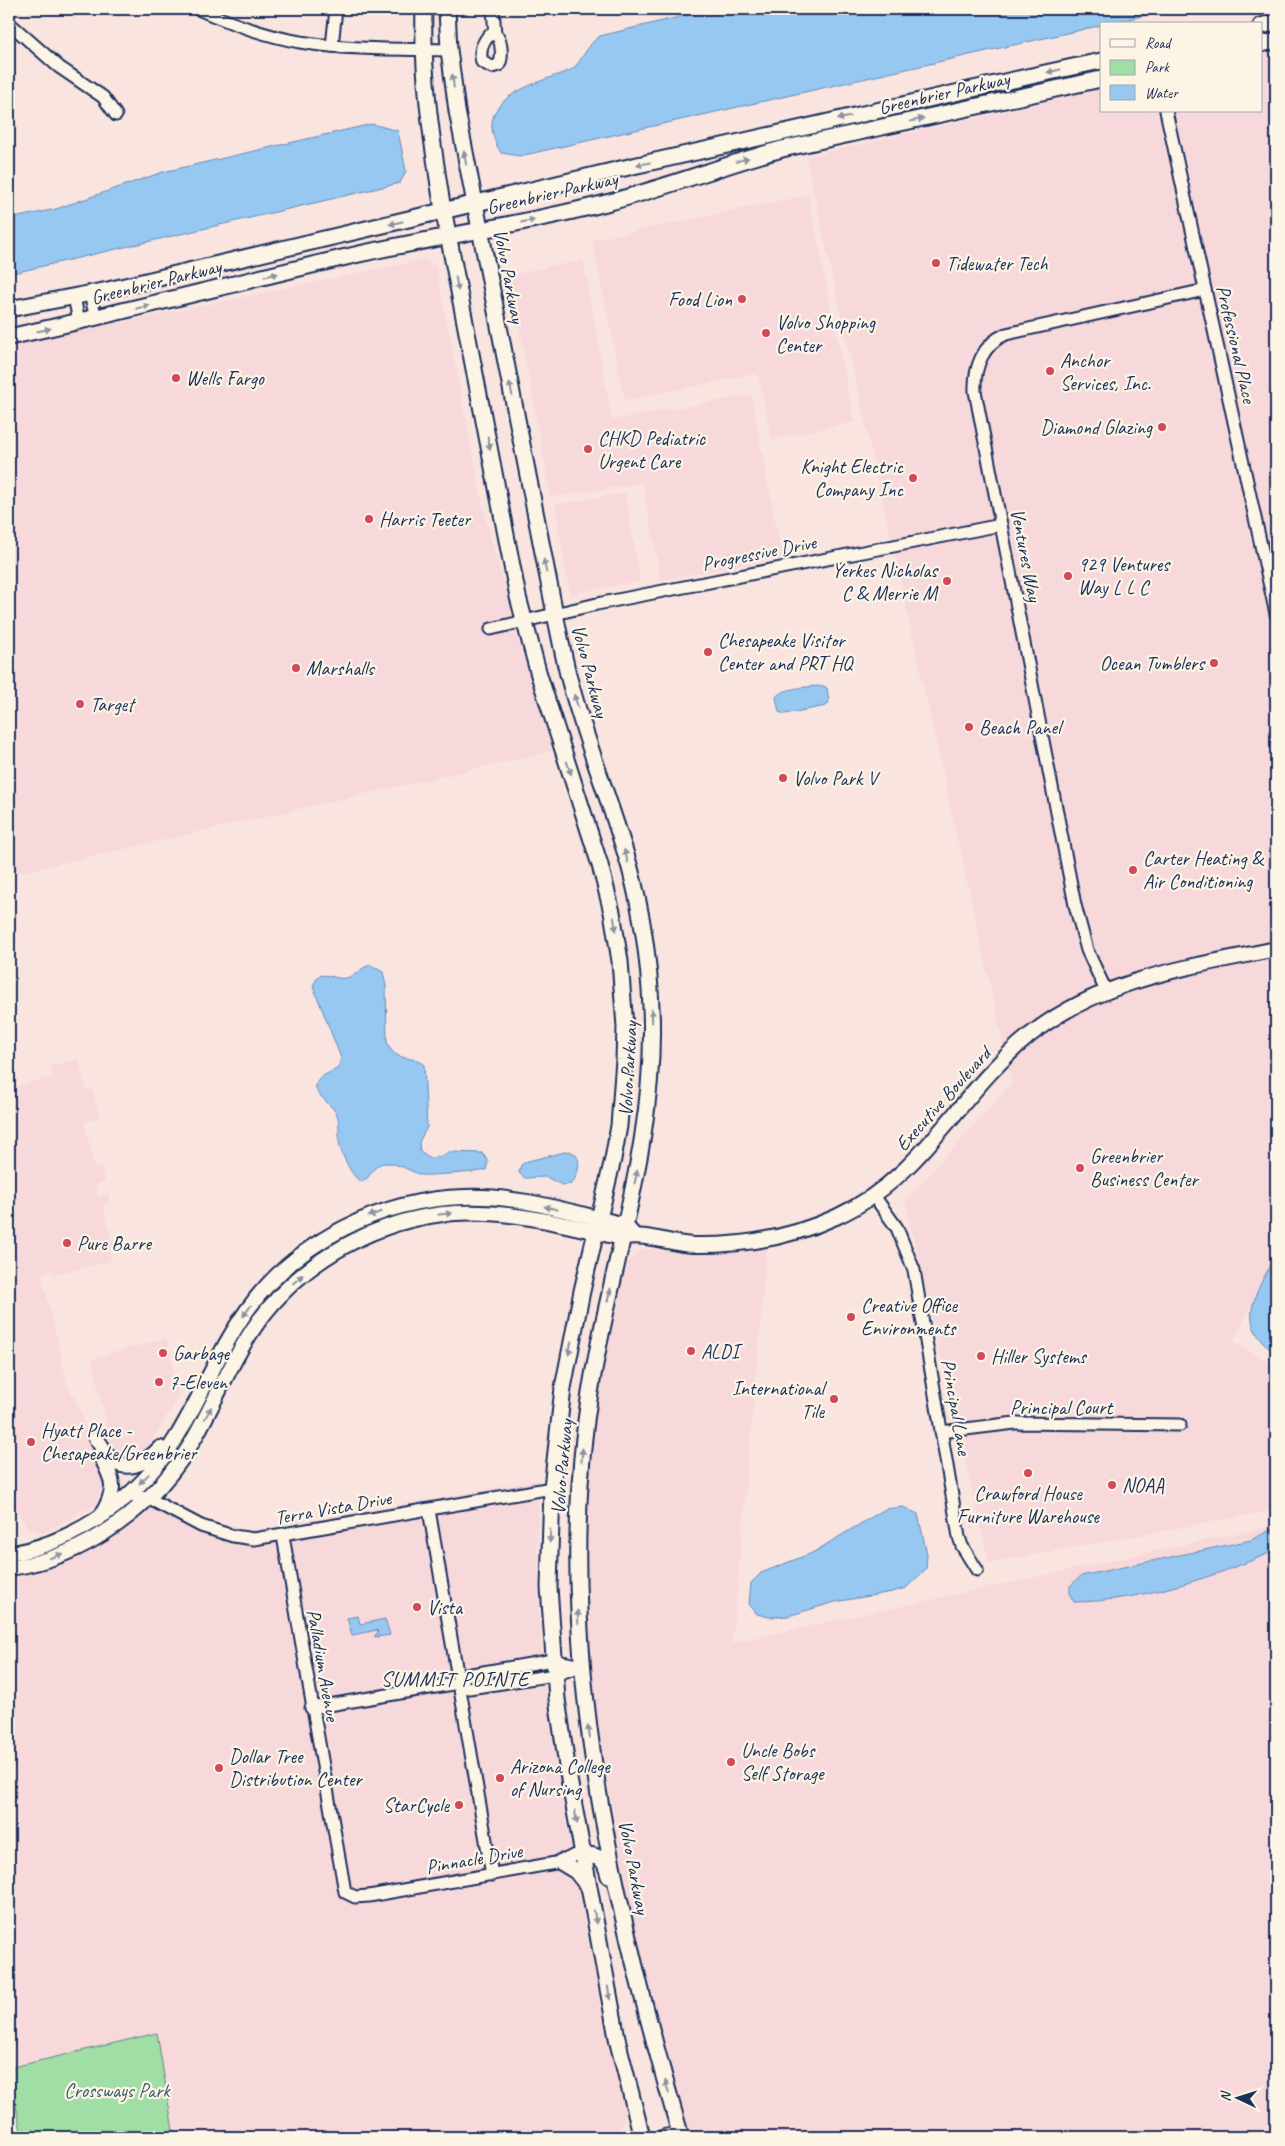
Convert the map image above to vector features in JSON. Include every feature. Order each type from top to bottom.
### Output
[{"type":"main road","name":"Volvo Parkway","points":[[424,9],[424,50],[431,135],[448,236],[524,621],[547,701],[603,874],[612,912],[620,961],[625,1027],[622,1093],[613,1159],[569,1355],[560,1413],[552,1488],[550,1587],[555,1675],[566,1761],[618,2043],[642,2137]]},
{"type":"main road","name":"Volvo Parkway","points":[[447,9],[449,50],[457,111],[555,614],[573,691],[631,872],[649,971],[652,1038],[648,1104],[627,1233],[600,1338],[584,1436],[577,1552],[581,1666],[595,1774],[637,1978],[681,2135]]},
{"type":"main road","points":[[1262,26],[1276,22]]},
{"type":"main road","points":[[1262,44],[1276,41]]},
{"type":"main road","name":"Greenbrier Parkway","points":[[9,309],[90,293],[821,123],[1100,61]]},
{"type":"main road","name":"Greenbrier Parkway","points":[[9,337],[96,319],[252,279],[606,203],[782,149],[1100,79]]},
{"type":"main road","points":[[583,1854],[600,1857],[606,1864],[627,1961],[637,1978]]},
{"type":"main road","points":[[561,1862],[576,1871],[590,1889]]},
{"type":"street","points":[[198,9],[234,23],[299,42],[365,49],[449,50]]},
{"type":"street","points":[[332,46],[336,9]]},
{"type":"street","points":[[494,9],[495,34]]},
{"type":"street","points":[[9,23],[60,67],[103,97],[116,116]]},
{"type":"street","name":"Professional Place","points":[[1166,112],[1276,614]]},
{"type":"street","name":"Ventures Way","points":[[1106,990],[1088,950],[1075,905],[975,391],[976,367],[987,349],[1002,336],[1012,332],[1205,290]]},
{"type":"street","points":[[90,293],[96,319]]},
{"type":"street","points":[[74,296],[79,322]]},
{"type":"street","name":"Progressive Drive","points":[[490,629],[555,614],[1002,525]]},
{"type":"street","name":"Executive Boulevard","points":[[9,1554],[55,1542],[78,1532],[101,1517],[127,1496],[166,1452],[185,1422],[231,1335],[259,1295],[283,1270],[311,1248],[352,1224],[384,1211],[416,1202],[466,1197],[516,1200],[597,1226],[692,1245],[759,1242],[804,1230],[836,1217],[874,1196],[906,1170],[984,1079],[1026,1039],[1060,1014],[1106,990],[1148,976],[1276,949]]},
{"type":"street","name":"Principal Lane","points":[[874,1196],[897,1228],[914,1270],[959,1537],[962,1546],[977,1570]]},
{"type":"street","name":"Executive Boulevard","points":[[9,1568],[41,1561],[80,1546],[117,1524],[148,1498],[186,1452],[258,1323],[291,1285],[339,1250],[364,1236],[404,1222],[454,1213],[514,1214],[597,1226]]},
{"type":"street","points":[[101,1517],[110,1497],[112,1486],[111,1475],[97,1449],[96,1439],[115,1462],[124,1466],[133,1466],[150,1458],[185,1422]]},
{"type":"street","name":"Principal Court","points":[[942,1432],[1015,1423],[1180,1425]]},
{"type":"street","name":"Terra Vista Drive","points":[[127,1496],[148,1498],[188,1521],[212,1530],[247,1539],[283,1536],[552,1488]]},
{"type":"street","points":[[429,1510],[492,1875]]},
{"type":"street","name":"Palladium Avenue","points":[[283,1536],[343,1887],[347,1894],[355,1897],[369,1896]]},
{"type":"street","points":[[459,1683],[466,1675],[554,1660],[581,1666]]},
{"type":"street","points":[[311,1708],[459,1683],[469,1688],[555,1675],[581,1666]]},
{"type":"street","name":"Pinnacle Drive","points":[[369,1896],[561,1862],[573,1856],[583,1854]]},
{"type":"street","points":[[664,2137],[681,2135]]},
{"type":"shaded area","points":[[1276,50],[1276,1258],[1233,1341],[1276,1367],[1276,1510],[989,1563],[905,1201],[1012,1083],[806,157],[1100,89],[1100,112],[1262,112],[1262,53]]},
{"type":"shaded area","points":[[808,195],[854,422],[772,439],[758,373],[625,400],[592,240]]},
{"type":"shaded area","points":[[421,260],[428,261],[436,267],[485,517],[520,645],[553,751],[9,875],[9,346]]},
{"type":"shaded area","points":[[583,260],[612,420],[751,395],[782,557],[661,580],[643,483],[551,497],[510,275]]},
{"type":"shaded area","points":[[625,493],[640,581],[570,594],[555,505]]},
{"type":"shaded area","points":[[79,1059],[86,1090],[93,1090],[99,1118],[84,1122],[95,1169],[102,1167],[105,1181],[96,1184],[98,1196],[108,1194],[110,1203],[103,1205],[111,1240],[118,1240],[119,1248],[109,1249],[111,1261],[55,1274],[54,1270],[41,1273],[68,1386],[81,1412],[92,1451],[108,1473],[102,1480],[101,1493],[94,1506],[41,1533],[27,1527],[9,1500],[9,1088],[53,1077],[51,1066]]},
{"type":"shaded area","points":[[767,1248],[732,1643],[1276,1525],[1276,2137],[688,2137],[643,1977],[588,1675],[583,1533],[590,1472],[588,1444],[590,1425],[628,1262],[637,1253],[647,1249],[691,1254],[722,1254]]},
{"type":"shaded area","points":[[166,1338],[179,1396],[147,1448],[121,1454],[111,1445],[92,1359]]},
{"type":"shaded area","points":[[539,1480],[537,1548],[539,1615],[547,1709],[568,1837],[581,1884],[583,1916],[602,2014],[624,2110],[624,2120],[620,2128],[611,2133],[595,2137],[174,2137],[156,2033],[9,2068],[9,1577],[55,1562],[142,1511],[152,1509],[193,1529],[235,1543],[232,1526],[243,1530],[267,1529]]},
{"type":"green space","name":"Crossways Park","points":[[157,2033],[174,2137],[22,2137],[9,2068]]},
{"type":"water","points":[[712,9],[1174,9],[1116,22],[1100,22],[1100,26],[520,156],[501,153],[493,135],[493,119],[498,107],[509,97],[523,89],[571,70],[591,44],[600,36]]},
{"type":"water","points":[[372,124],[398,131],[406,171],[400,183],[9,274],[9,219],[56,209],[163,172]]},
{"type":"water","points":[[824,686],[827,688],[829,702],[826,706],[785,714],[779,712],[776,697],[784,691]]},
{"type":"water","points":[[371,965],[383,972],[386,986],[387,1041],[390,1048],[398,1056],[413,1059],[424,1065],[427,1127],[419,1142],[420,1152],[429,1158],[442,1156],[448,1152],[482,1153],[488,1161],[486,1170],[454,1174],[421,1175],[398,1165],[384,1163],[377,1166],[361,1182],[348,1166],[340,1146],[337,1115],[316,1088],[316,1084],[324,1075],[338,1068],[341,1058],[313,986],[318,976],[346,978]]},
{"type":"water","points":[[569,1151],[577,1157],[579,1166],[571,1184],[562,1185],[546,1177],[525,1178],[519,1173],[521,1165],[528,1161]]},
{"type":"water","points":[[1276,1259],[1276,1354],[1256,1332],[1252,1321],[1252,1310],[1259,1288],[1272,1261]]},
{"type":"water","points":[[903,1507],[918,1514],[927,1554],[926,1569],[906,1588],[835,1602],[788,1616],[769,1617],[757,1614],[749,1604],[751,1583],[761,1573],[812,1553],[885,1509]]},
{"type":"water","points":[[1276,1527],[1276,1550],[1204,1578],[1124,1598],[1074,1602],[1070,1595],[1070,1586],[1081,1576],[1251,1540]]},
{"type":"water","points":[[358,1616],[360,1624],[385,1619],[390,1635],[375,1637],[378,1633],[377,1630],[352,1635],[347,1618]]},
{"type":"place","name":"Tidewater Tech","points":[[936,263]]},
{"type":"place","name":"Food Lion","points":[[742,299]]},
{"type":"place","name":"Volvo Shopping Center","points":[[766,333]]},
{"type":"place","name":"Anchor Services, Inc.","points":[[1050,371]]},
{"type":"place","name":"Wells Fargo","points":[[176,378]]},
{"type":"place","name":"Diamond Glazing","points":[[1162,427]]},
{"type":"place","name":"CHKD Pediatric Urgent Care","points":[[588,449]]},
{"type":"place","name":"Knight Electric Company Inc","points":[[913,478]]},
{"type":"place","name":"Harris Teeter","points":[[369,519]]},
{"type":"place","name":"929 Ventures Way L L C","points":[[1068,576]]},
{"type":"place","name":"Yerkes Nicholas C & Merrie M","points":[[947,581]]},
{"type":"place","name":"Chesapeake Visitor Center and PRT HQ","points":[[708,652]]},
{"type":"place","name":"Ocean Tumblers","points":[[1214,663]]},
{"type":"place","name":"Marshalls","points":[[296,668]]},
{"type":"place","name":"Target","points":[[80,704]]},
{"type":"place","name":"Beach Panel","points":[[969,727]]},
{"type":"place","name":"Volvo Park V","points":[[783,778]]},
{"type":"place","name":"Carter Heating & Air Conditioning","points":[[1133,870]]},
{"type":"place","name":"Greenbrier Business Center","points":[[1080,1168]]},
{"type":"place","name":"Pure Barre","points":[[67,1243]]},
{"type":"place","name":"Creative Office Environments","points":[[851,1317]]},
{"type":"place","name":"ALDI","points":[[691,1351]]},
{"type":"place","name":"Garbage","points":[[163,1353]]},
{"type":"place","name":"Hiller Systems","points":[[981,1356]]},
{"type":"place","name":"7-Eleven","points":[[159,1382]]},
{"type":"place","name":"International Tile","points":[[834,1399]]},
{"type":"place","name":"Hyatt Place - Chesapeake/Greenbrier","points":[[31,1442]]},
{"type":"place","name":"Crawford House Furniture Warehouse","points":[[1028,1473]]},
{"type":"place","name":"NOAA","points":[[1112,1485]]},
{"type":"place","name":"Vista","points":[[417,1607]]},
{"type":"place","name":"Uncle Bobs Self Storage","points":[[731,1762]]},
{"type":"place","name":"Dollar Tree Distribution Center","points":[[219,1768]]},
{"type":"place","name":"Arizona College of Nursing","points":[[500,1778]]},
{"type":"place","name":"StarCycle","points":[[459,1805]]},
{"type":"district","name":"SUMMIT POINTE","points":[[455,1679]]}]
